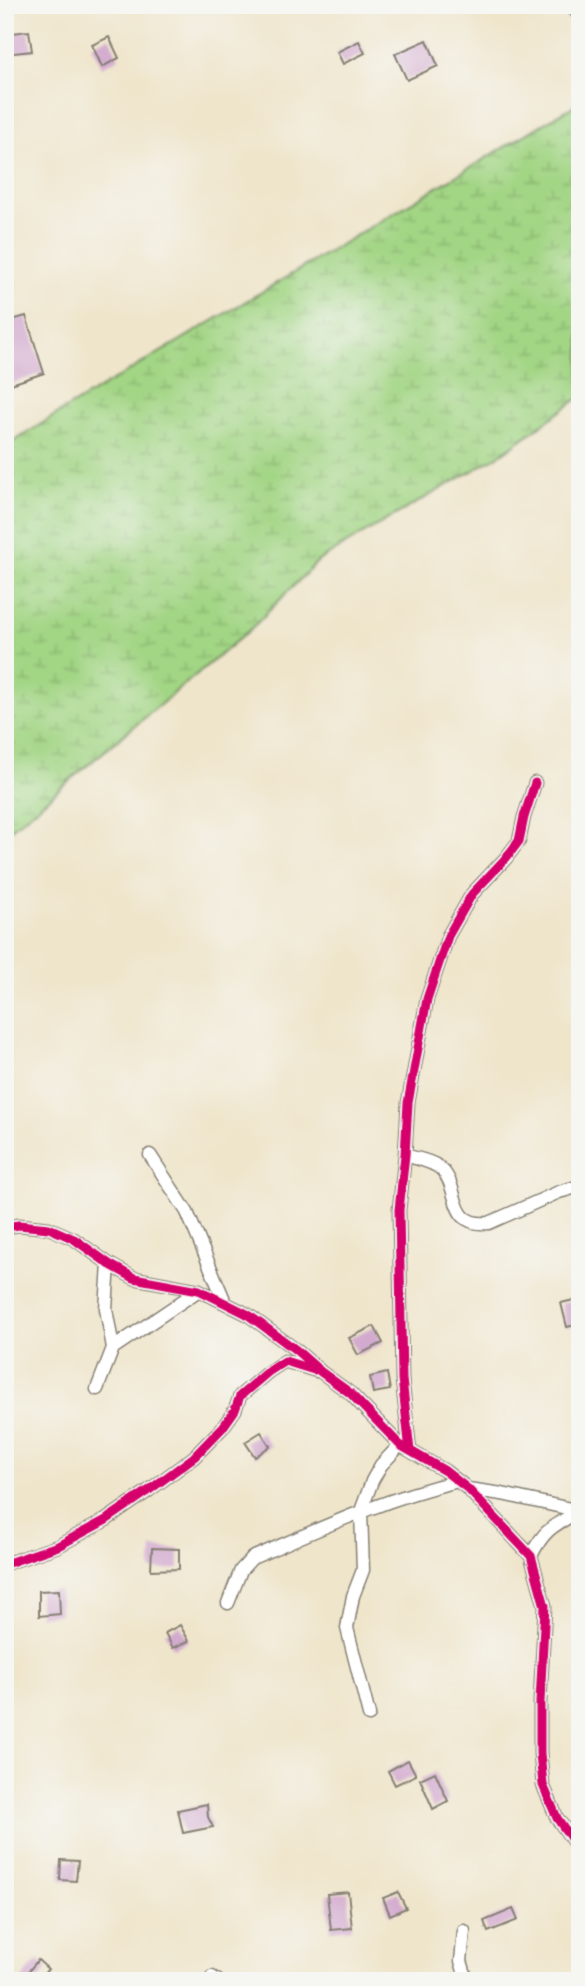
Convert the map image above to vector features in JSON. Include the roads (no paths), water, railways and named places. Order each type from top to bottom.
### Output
[{"type":"street","points":[[405,1448],[399,1223],[408,1103],[427,999],[447,936],[472,894],[519,841],[523,817],[535,783]]},
{"type":"street","points":[[150,1155],[187,1212],[225,1303]]},
{"type":"street","points":[[405,1155],[443,1170],[459,1209],[466,1219],[477,1224],[489,1223],[559,1192],[580,1186]]},
{"type":"street","points":[[5,1227],[19,1225],[49,1228],[74,1239],[134,1278],[199,1290],[247,1314],[350,1393],[405,1448],[445,1471],[463,1485],[531,1556],[545,1606],[540,1702],[543,1785],[557,1818],[580,1851]]},
{"type":"street","points":[[97,1389],[113,1348],[106,1309],[109,1264]]},
{"type":"street","points":[[113,1348],[199,1290]]},
{"type":"street","points":[[283,1340],[285,1361]]},
{"type":"street","points":[[5,1564],[58,1546],[106,1520],[148,1491],[194,1457],[223,1427],[235,1410],[240,1396],[285,1361],[321,1372]]},
{"type":"street","points":[[369,1715],[348,1628],[353,1596],[363,1570],[361,1511],[381,1465],[405,1448]]},
{"type":"street","points":[[228,1602],[241,1570],[252,1558],[361,1511],[421,1489],[463,1485],[580,1511],[552,1527],[539,1539],[531,1556]]},
{"type":"street","points":[[464,1931],[461,1961],[467,1981]]}]
